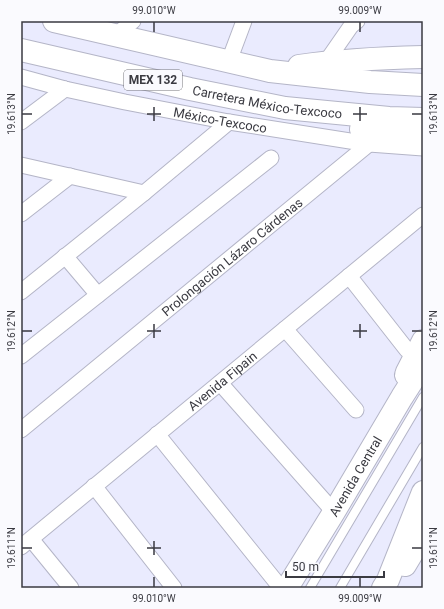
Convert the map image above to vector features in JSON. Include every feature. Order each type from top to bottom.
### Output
[{"type":"highway","name":"MEX 132","points":[[54,21],[270,71],[370,82],[423,85]]},
{"type":"highway","name":"Carretera México-Texcoco","points":[[21,50],[190,89],[285,108],[389,118],[423,119]]},
{"type":"highway","points":[[270,71],[326,62],[423,57]]},
{"type":"highway","points":[[285,108],[346,127],[423,138]]},
{"type":"highway","name":"Avenida Central","points":[[287,588],[379,437],[412,397],[407,372],[418,352]]},
{"type":"highway","points":[[385,584],[423,492]]},
{"type":"highway","points":[[385,584],[401,570],[423,535]]},
{"type":"street","points":[[116,35],[133,21]]},
{"type":"street","points":[[229,61],[244,21]]},
{"type":"street","points":[[326,62],[351,26],[357,21]]},
{"type":"street","name":"México-Texcoco","points":[[21,77],[65,89],[125,102],[229,122],[370,144],[423,148]]},
{"type":"street","points":[[21,122],[65,89]]},
{"type":"street","points":[[21,292],[229,122]]},
{"type":"street","name":"Prolongación Lázaro Cárdenas","points":[[21,430],[370,144]]},
{"type":"street","points":[[21,356],[271,158]]},
{"type":"street","points":[[21,165],[144,193]]},
{"type":"street","points":[[21,214],[70,176]]},
{"type":"street","name":"Avenida Fipain","points":[[26,543],[423,215]]},
{"type":"street","points":[[64,256],[98,295]]},
{"type":"street","points":[[349,276],[418,352]]},
{"type":"street","points":[[285,329],[356,410]]},
{"type":"street","points":[[220,383],[334,512]]},
{"type":"street","points":[[157,434],[281,588]]},
{"type":"street","points":[[94,486],[174,588]]},
{"type":"street","points":[[26,543],[71,588]]},
{"type":"lane","points":[[310,588],[412,397]]},
{"type":"lane","points":[[340,588],[423,447]]}]
